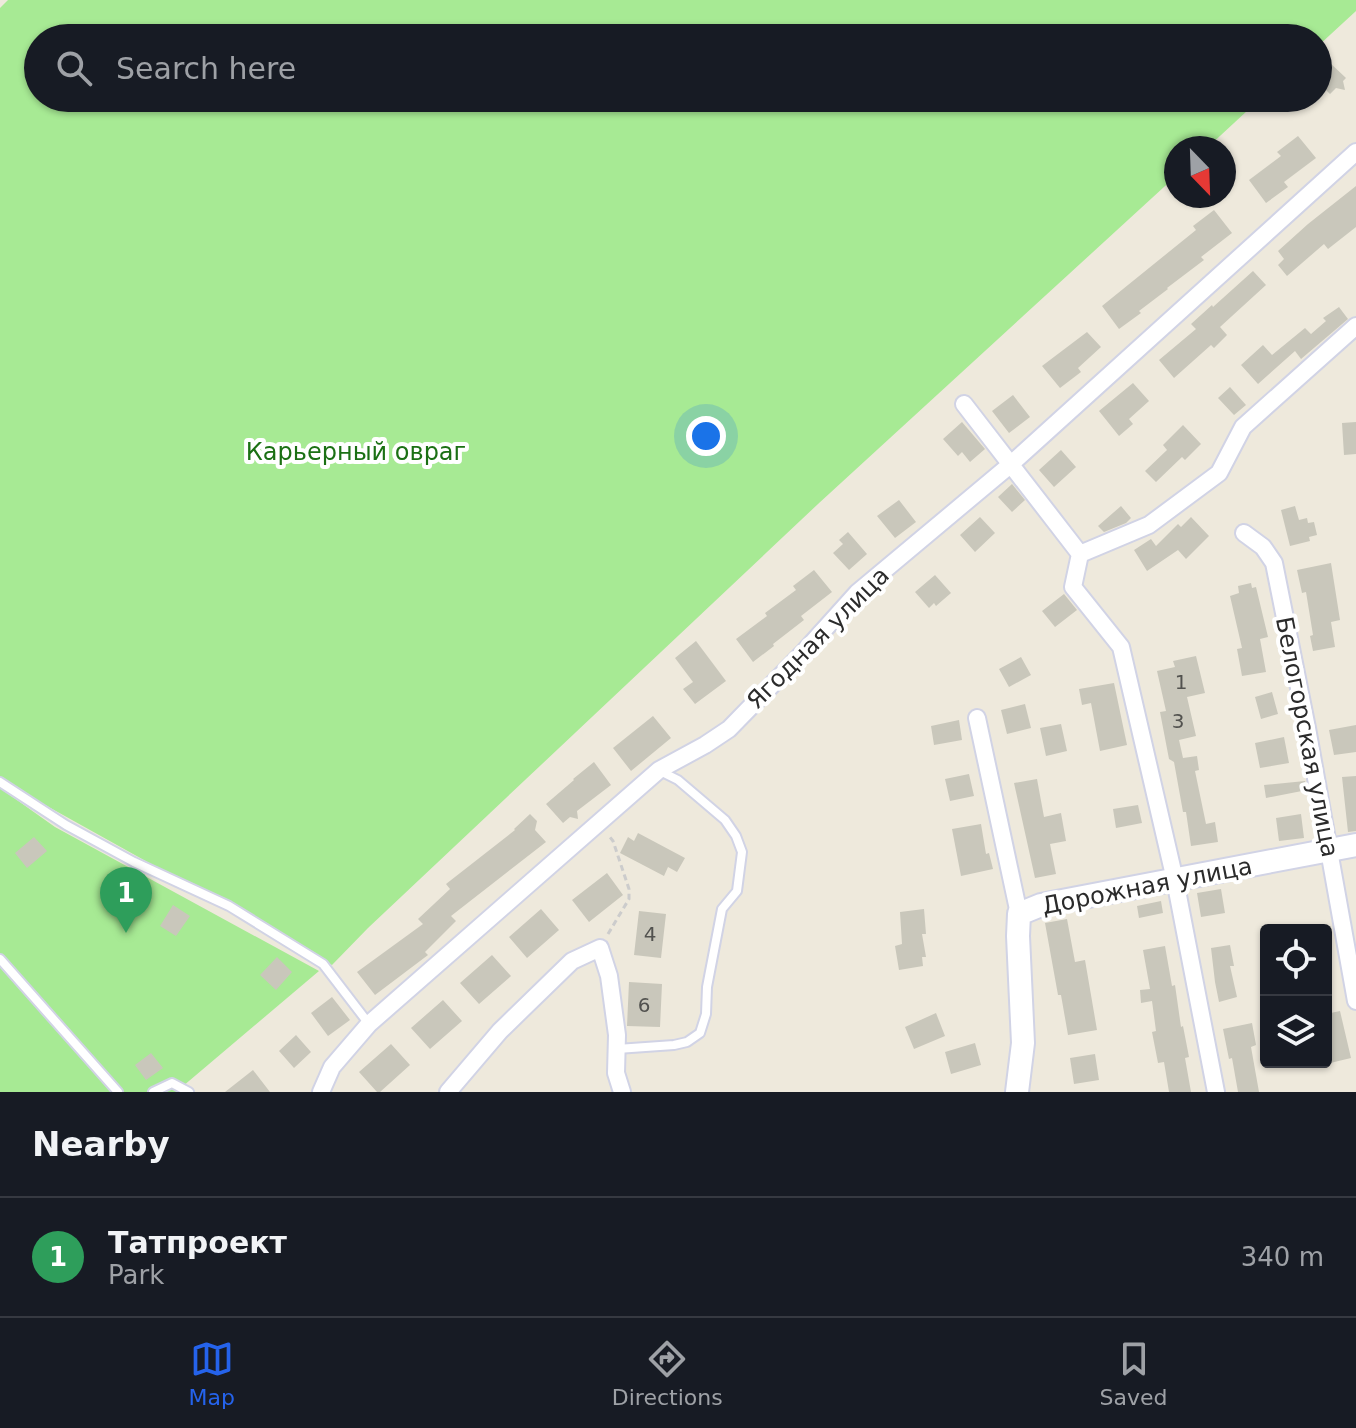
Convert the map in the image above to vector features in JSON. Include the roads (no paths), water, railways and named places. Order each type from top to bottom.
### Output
[{"type":"street","name":"Ягодная улица","points":[[321,1092],[332,1067],[369,1024],[659,770],[729,729],[857,593],[1010,465],[1356,152]]},
{"type":"street","points":[[1080,554],[1149,525],[1219,473],[1243,427],[1356,326]]},
{"type":"street","points":[[964,404],[1080,554]]},
{"type":"street","name":"Белогорская улица","points":[[1244,533],[1263,547],[1274,563],[1356,1001]]},
{"type":"street","points":[[1080,554],[1073,587],[1121,647],[1175,880],[1216,1092]]},
{"type":"street","points":[[977,718],[1019,914]]},
{"type":"street","name":"Дорожная улица","points":[[1017,1092],[1023,1043],[1019,914],[1041,905],[1356,845]]},
{"type":"street","points":[[448,1092],[500,1031],[572,961],[600,948],[609,976],[617,1035],[616,1073],[622,1092]]},
{"type":"lane","points":[[617,1049],[674,1045],[687,1042],[700,1033],[706,1014],[707,987],[722,909],[737,891],[742,852],[736,836],[725,820],[678,780],[659,770]]},
{"type":"lane","points":[[0,782],[66,825],[134,862],[229,906],[323,964],[369,1024]]},
{"type":"lane","points":[[0,959],[118,1092]]},
{"type":"lane","points":[[153,1092],[172,1083],[189,1092]]},
{"type":"place","name":"Татпроект","points":[[126,933]]},
{"type":"park label","name":"Карьерный овраг","points":[[356,452]]}]
